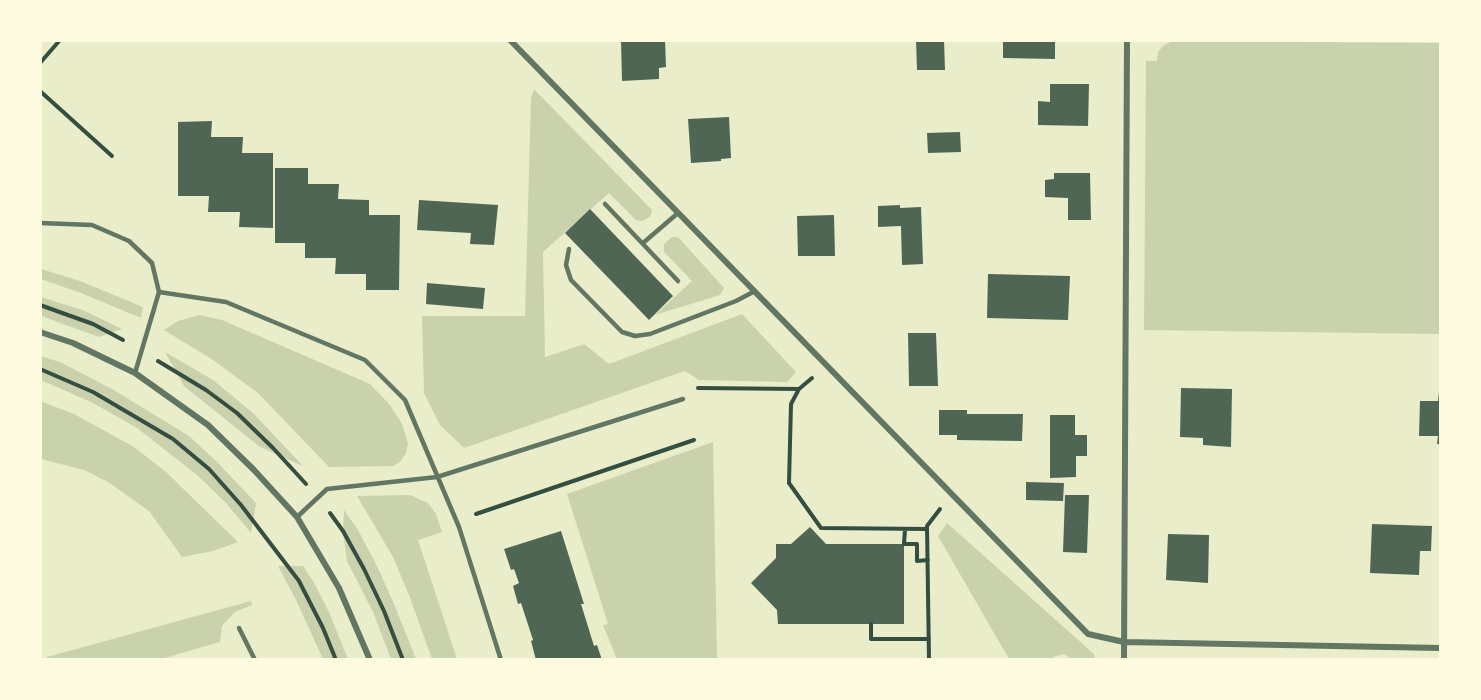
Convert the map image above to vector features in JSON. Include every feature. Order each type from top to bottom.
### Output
[{"type":"street","points":[[510,40],[1088,634],[1124,642],[1440,648]]},
{"type":"street","points":[[1124,660],[1127,40]]},
{"type":"street","points":[[40,332],[73,343],[135,374],[208,425],[254,470],[297,517],[339,588],[370,660]]},
{"type":"lane","points":[[605,204],[678,281]]},
{"type":"lane","points":[[643,243],[678,213]]},
{"type":"lane","points":[[40,223],[92,225],[129,241],[152,263],[159,292],[135,374]]},
{"type":"lane","points":[[569,249],[566,265],[571,279],[622,332],[635,336],[650,334],[736,301],[754,291]]},
{"type":"lane","points":[[159,292],[226,302],[365,360],[405,400],[459,527],[501,660]]},
{"type":"lane","points":[[297,517],[327,489],[437,477],[683,399]]},
{"type":"lane","points":[[239,628],[255,660]]},
{"type":"path","points":[[40,63],[60,40]]},
{"type":"path","points":[[40,91],[112,156]]},
{"type":"path","points":[[826,365],[799,389],[791,404],[789,483],[821,528],[927,529]]},
{"type":"path","points":[[40,369],[93,392],[173,439],[209,469],[242,505],[299,581],[324,628],[336,660]]},
{"type":"path","points":[[683,399],[697,388],[799,389]]},
{"type":"path","points":[[472,515],[694,440]]},
{"type":"path","points":[[929,660],[927,529],[952,494]]},
{"type":"path","points":[[905,528],[904,544],[917,544],[917,561],[928,560]]},
{"type":"path","points":[[871,624],[871,639],[929,639]]},
{"type":"green space","points":[[1172,41],[1440,43],[1440,334],[1144,330],[1146,61],[1157,61],[1158,52]]},
{"type":"green space","points":[[534,89],[652,210],[650,217],[642,221],[636,220],[609,193],[543,252],[545,357],[584,344],[609,364],[742,314],[796,372],[787,382],[699,380],[685,371],[464,448],[440,425],[424,393],[422,316],[525,316],[531,98]]},
{"type":"green space","points":[[672,237],[678,237],[724,288],[720,295],[655,315],[692,281],[664,252],[664,244]]},
{"type":"green space","points":[[41,269],[80,281],[143,307],[141,318],[41,279]]},
{"type":"green space","points":[[41,297],[85,311],[122,329],[99,337],[41,316]]},
{"type":"green space","points":[[200,315],[222,320],[370,384],[390,405],[402,424],[408,443],[406,453],[400,462],[393,466],[329,467],[258,393],[213,360],[164,330],[178,321]]},
{"type":"green space","points":[[165,352],[213,380],[253,413],[303,466],[260,447],[184,386]]},
{"type":"green space","points":[[40,356],[60,362],[112,389],[189,436],[256,503],[251,533],[225,502],[197,475],[137,428],[93,403],[41,380]]},
{"type":"green space","points":[[40,401],[74,414],[134,447],[166,472],[238,542],[213,551],[182,557],[149,511],[108,482],[84,470],[41,459]]},
{"type":"green space","points":[[713,442],[717,659],[617,659],[603,625],[608,624],[567,494]]},
{"type":"green space","points":[[410,495],[428,503],[436,514],[442,532],[418,540],[457,659],[432,659],[393,557],[357,496]]},
{"type":"green space","points":[[344,510],[358,530],[377,566],[416,659],[391,659],[373,612],[347,561],[343,531]]},
{"type":"green space","points":[[947,523],[1094,654],[1095,659],[1071,659],[1064,654],[1052,659],[1009,659],[938,536]]},
{"type":"green space","points":[[278,566],[303,566],[329,612],[348,659],[323,659]]},
{"type":"green space","points":[[251,601],[252,605],[235,612],[222,626],[220,642],[161,659],[48,660],[47,657]]},
{"type":"building","points":[[621,40],[665,40],[666,67],[659,68],[659,79],[622,81]]},
{"type":"building","points":[[916,40],[944,40],[945,70],[917,70]]},
{"type":"building","points":[[1003,40],[1055,40],[1055,59],[1003,58]]},
{"type":"building","points":[[1050,84],[1089,84],[1088,126],[1038,125],[1038,101],[1050,102]]},
{"type":"building","points":[[729,117],[731,158],[691,163],[688,119]]},
{"type":"building","points":[[212,121],[211,137],[243,137],[242,153],[273,153],[273,228],[239,227],[240,212],[208,212],[209,196],[178,196],[178,122]]},
{"type":"building","points":[[960,132],[961,152],[928,153],[927,133]]},
{"type":"building","points":[[275,168],[308,168],[308,184],[339,184],[338,199],[369,200],[369,215],[400,215],[399,290],[366,290],[366,274],[335,274],[336,258],[305,258],[305,243],[275,243]]},
{"type":"building","points":[[1054,173],[1090,173],[1091,220],[1068,220],[1068,198],[1045,197],[1045,180],[1054,179]]},
{"type":"building","points":[[419,200],[498,205],[494,245],[470,244],[471,233],[417,230]]},
{"type":"building","points":[[900,205],[900,208],[921,207],[923,264],[902,265],[901,226],[878,227],[878,206]]},
{"type":"building","points":[[590,209],[673,296],[649,320],[565,233]]},
{"type":"building","points":[[834,215],[835,256],[798,256],[797,216]]},
{"type":"building","points":[[988,274],[1070,276],[1068,320],[987,318]]},
{"type":"building","points":[[427,283],[485,288],[483,309],[426,304]]},
{"type":"building","points":[[908,333],[936,333],[938,386],[909,386]]},
{"type":"building","points":[[1181,388],[1232,389],[1231,447],[1203,445],[1203,438],[1180,437]]},
{"type":"building","points":[[1439,392],[1440,444],[1437,444],[1438,436],[1419,436],[1420,401],[1438,401]]},
{"type":"building","points":[[939,410],[967,410],[967,414],[1023,414],[1022,441],[957,440],[957,435],[939,435]]},
{"type":"building","points":[[1050,415],[1075,415],[1075,435],[1087,435],[1087,456],[1076,456],[1076,477],[1050,478]]},
{"type":"building","points":[[1026,482],[1064,483],[1063,501],[1026,500]]},
{"type":"building","points":[[1065,495],[1089,495],[1087,553],[1063,552]]},
{"type":"building","points":[[1372,524],[1432,526],[1431,551],[1420,551],[1419,575],[1370,573]]},
{"type":"building","points":[[810,527],[826,544],[904,544],[904,624],[778,624],[777,610],[751,583],[776,558],[776,544],[791,544]]},
{"type":"building","points":[[561,531],[584,604],[581,604],[594,646],[597,645],[602,660],[536,660],[531,641],[533,640],[521,603],[518,604],[513,586],[519,583],[514,569],[511,570],[504,549]]},
{"type":"building","points":[[1168,534],[1209,535],[1208,583],[1166,580]]}]
